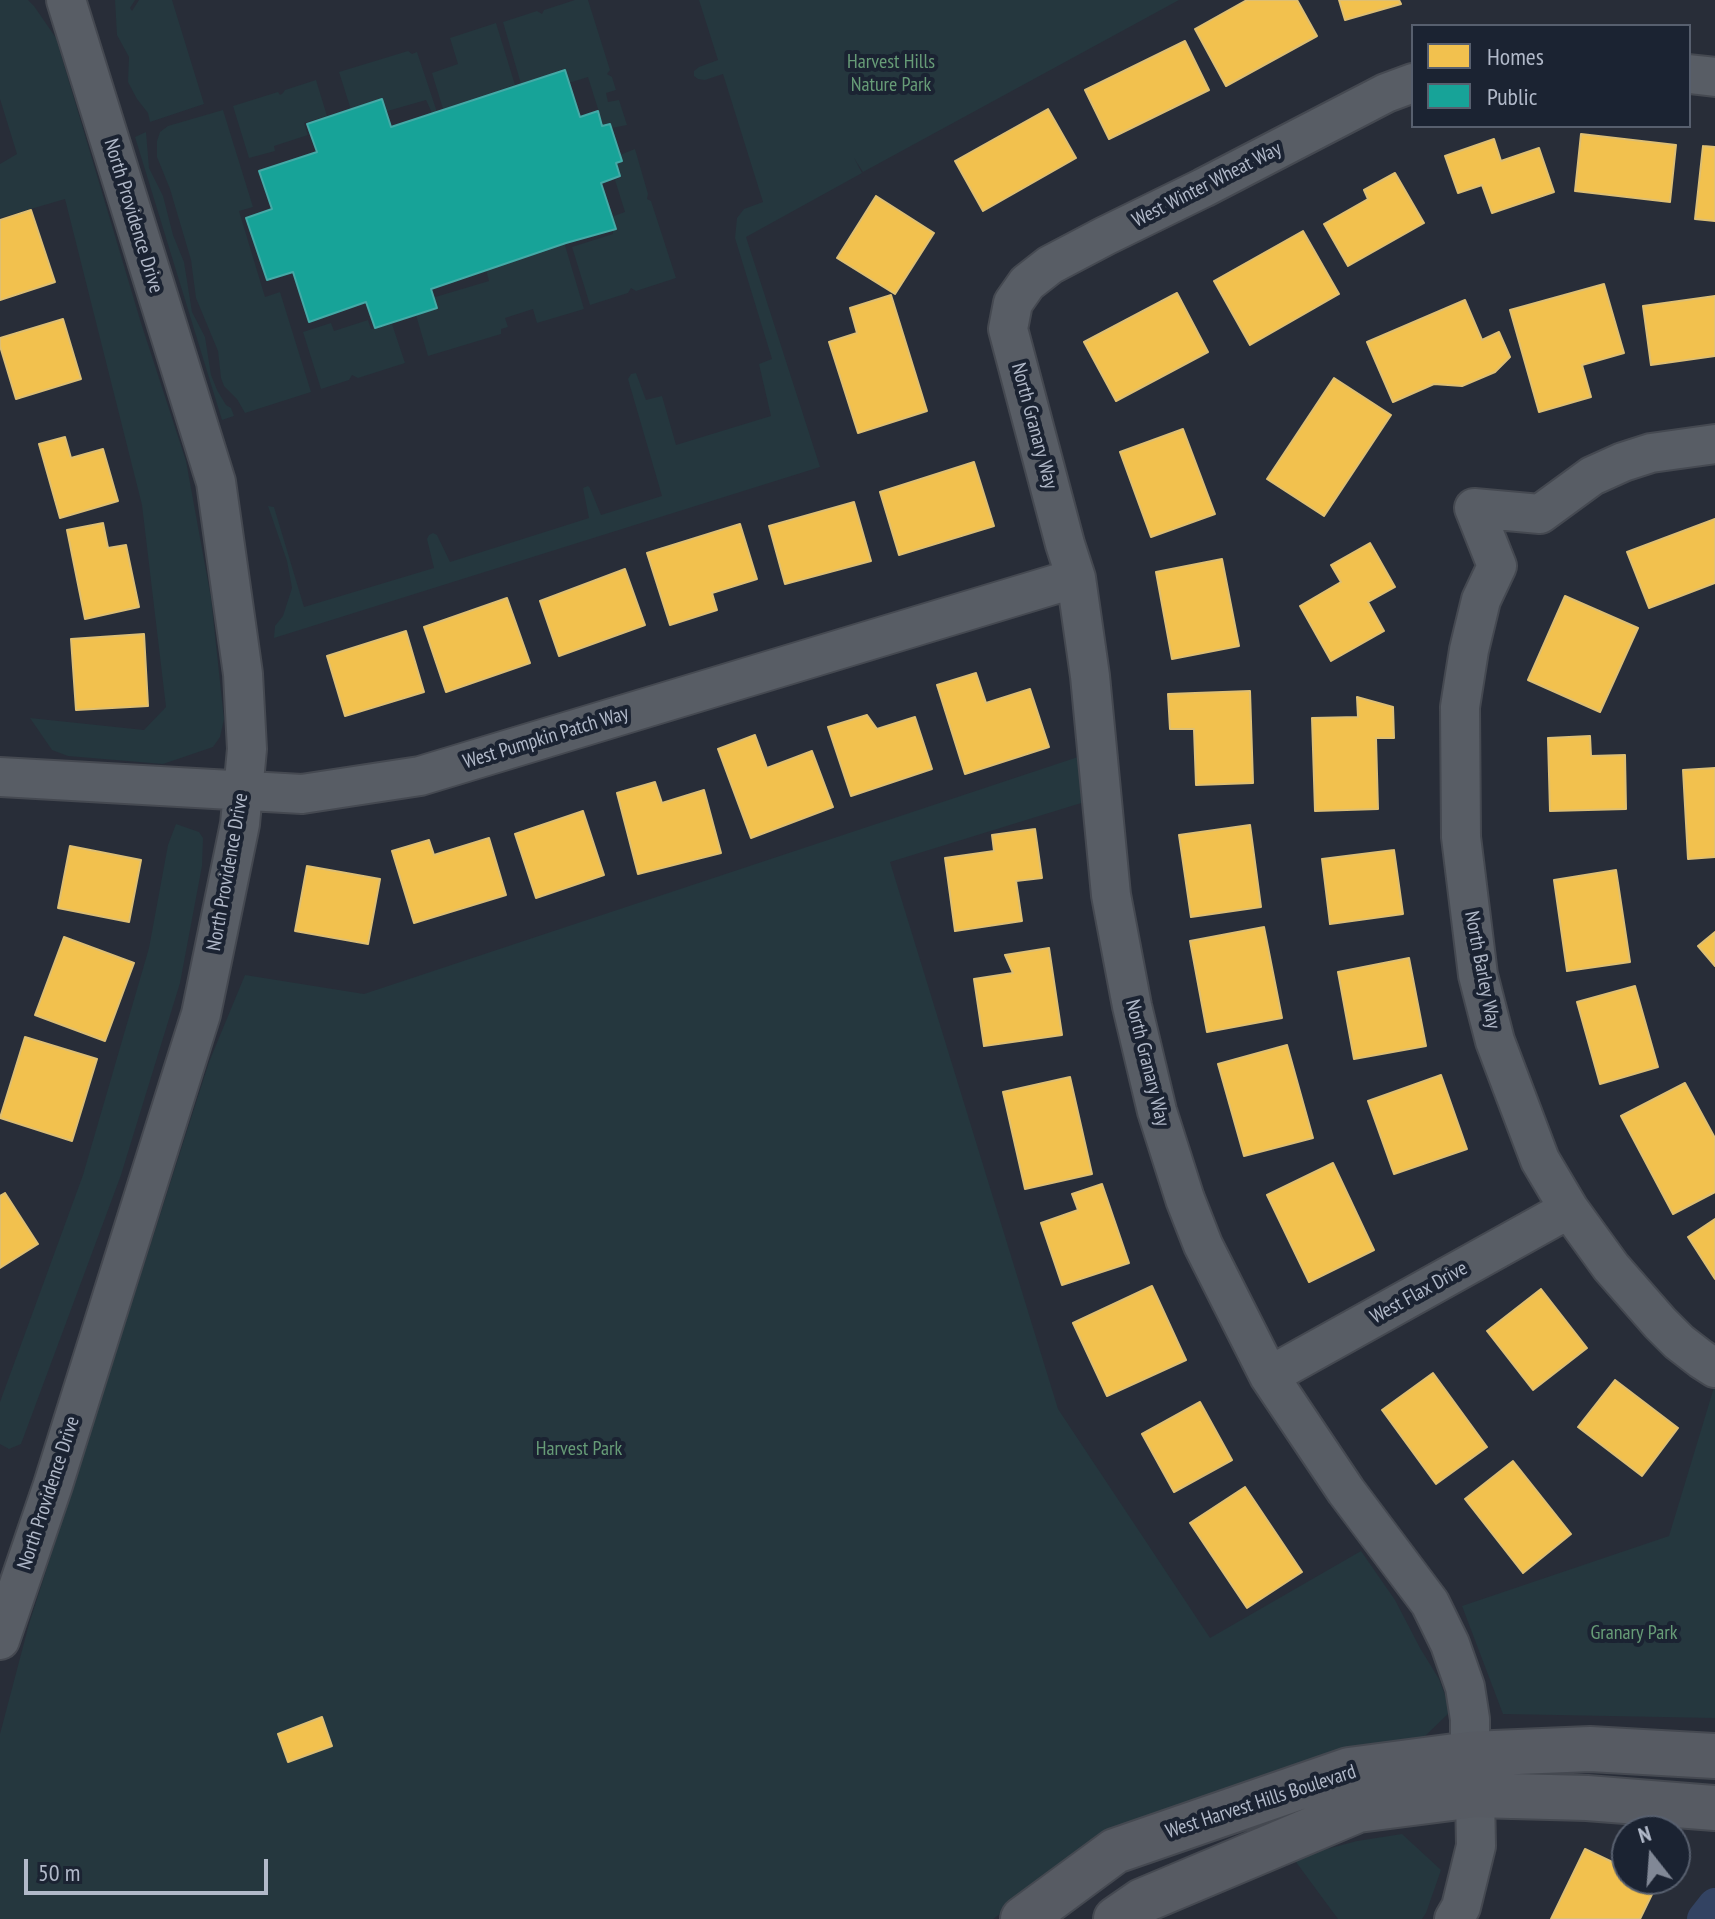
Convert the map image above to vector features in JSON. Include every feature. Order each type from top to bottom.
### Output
[{"type":"street","name":"North Providence Drive","points":[[0,1640],[53,1485],[201,1014],[240,824],[247,749],[243,674],[216,482],[66,0]]},
{"type":"street","points":[[1691,74],[1715,77]]},
{"type":"street","name":"West Winter Wheat Way","points":[[1013,303],[1027,283],[1050,265],[1386,93],[1411,84]]},
{"type":"street","name":"North Granary Way","points":[[1013,303],[1008,329],[1076,578],[1090,676],[1111,895],[1132,1006],[1157,1111],[1203,1245],[1269,1376],[1346,1491],[1430,1603],[1450,1644],[1465,1687],[1470,1719],[1476,1846],[1461,1907],[1454,1919]]},
{"type":"street","name":"North Barley Way","points":[[1715,444],[1651,453],[1623,462],[1592,476],[1540,514],[1474,508],[1497,566],[1481,600],[1460,707],[1461,837],[1478,975],[1495,1041],[1540,1160],[1569,1209],[1611,1267],[1679,1342],[1715,1368]]},
{"type":"street","name":"West Pumpkin Patch Way","points":[[0,777],[302,794],[420,776],[1076,578]]},
{"type":"street","name":"West Flax Drive","points":[[1269,1376],[1569,1209]]},
{"type":"street","name":"West Harvest Hills Boulevard","points":[[1116,1919],[1142,1901],[1358,1810],[1473,1775],[1590,1749],[1715,1756]]},
{"type":"street","name":"West Harvest Hills Boulevard","points":[[1023,1919],[1115,1851],[1349,1770],[1473,1775],[1587,1798],[1715,1808]]},
{"type":"green space","points":[[0,0],[28,0],[56,38],[141,323],[186,461],[211,598],[224,719],[220,737],[213,747],[163,764],[68,756],[52,750],[30,718],[144,730],[166,707],[142,505],[65,199],[0,218],[0,164],[17,154],[0,99]]},
{"type":"green space","points":[[115,0],[135,0],[130,8],[132,11],[139,0],[172,0],[204,104],[150,122],[148,113],[128,82],[129,57],[117,35]]},
{"type":"green space","points":[[575,0],[588,0],[610,70],[607,74],[612,77],[616,90],[606,93],[608,102],[619,100],[627,125],[612,128],[609,123],[603,125],[588,77],[569,83],[564,69],[521,84],[503,22],[537,11],[542,14],[544,10]]},
{"type":"green space","name":"Harvest Hills Nature Park","points":[[699,0],[1179,0],[863,172],[854,158],[862,173],[746,237],[820,467],[274,638],[275,626],[283,616],[292,588],[287,561],[268,506],[274,507],[304,607],[434,568],[427,539],[433,533],[437,535],[450,562],[589,518],[583,488],[588,486],[601,515],[662,496],[628,379],[631,374],[636,373],[646,400],[662,396],[676,445],[771,416],[759,364],[772,359],[735,238],[737,218],[744,209],[763,202],[723,74],[705,80],[694,76],[694,71],[699,67],[718,60]]},
{"type":"green space","points":[[496,23],[515,85],[443,109],[432,73],[458,64],[450,38]]},
{"type":"green space","points":[[408,51],[412,54],[417,52],[437,112],[432,113],[426,100],[377,114],[352,113],[339,72]]},
{"type":"green space","points":[[316,80],[327,116],[304,123],[308,135],[274,146],[275,151],[249,158],[233,106],[278,92],[280,95],[285,90]]},
{"type":"green space","points":[[223,110],[253,207],[239,211],[265,297],[280,292],[311,392],[245,413],[221,378],[218,351],[196,298],[191,260],[157,157],[160,132],[168,126]]},
{"type":"green space","points":[[146,132],[149,168],[163,196],[184,262],[192,312],[205,337],[211,375],[234,416],[222,420],[135,137]]},
{"type":"green space","points":[[635,149],[647,199],[651,201],[676,278],[636,291],[631,288],[628,293],[590,305],[572,247],[613,234],[611,217],[625,212],[615,180],[621,177],[616,163],[623,161],[620,155]]},
{"type":"green space","points":[[564,242],[584,309],[537,323],[533,309],[505,318],[508,327],[501,329],[501,334],[428,356],[416,315],[435,309],[432,298],[489,281],[485,266]]},
{"type":"green space","points":[[368,320],[371,329],[392,324],[405,363],[358,378],[352,375],[349,380],[321,389],[303,332],[331,323],[334,331]]},
{"type":"green space","name":"Harvest Park","points":[[1078,757],[1091,800],[890,862],[1058,1409],[1210,1638],[1361,1551],[1395,1600],[1439,1679],[1451,1711],[1424,1737],[1264,1778],[1089,1850],[993,1919],[0,1919],[0,1734],[29,1624],[209,1062],[245,975],[364,994]]},
{"type":"green space","points":[[176,824],[199,832],[203,838],[202,866],[180,983],[121,1175],[21,1444],[9,1449],[0,1444],[0,1402],[83,1175],[149,948],[168,845]]},
{"type":"green space","name":"Granary Park","points":[[1715,1384],[1715,1718],[1503,1714],[1462,1606],[1669,1536]]},
{"type":"green space","points":[[1402,1834],[1441,1870],[1422,1919],[1338,1919],[1293,1858],[1357,1841]]},
{"type":"building: Homes","points":[[1247,0],[1297,0],[1317,36],[1226,86],[1195,29]]},
{"type":"building: Homes","points":[[1339,0],[1399,0],[1401,4],[1345,20]]},
{"type":"building: Homes","points":[[1185,41],[1209,90],[1109,139],[1085,90]]},
{"type":"building: Homes","points":[[1048,109],[1076,158],[983,211],[955,161]]},
{"type":"building: Homes","points":[[1581,134],[1676,145],[1670,202],[1575,191]]},
{"type":"building: Homes","points":[[1494,139],[1501,161],[1539,148],[1554,192],[1492,213],[1482,185],[1458,193],[1445,156]]},
{"type":"building: Homes","points":[[1703,146],[1715,147],[1715,221],[1695,219]]},
{"type":"building: Homes","points":[[1395,173],[1424,223],[1348,266],[1324,224],[1368,199],[1364,190]]},
{"type":"building: Homes","points":[[876,196],[934,233],[895,294],[837,258]]},
{"type":"building: Homes","points":[[31,210],[55,282],[0,300],[0,220]]},
{"type":"building: Homes","points":[[1303,231],[1339,294],[1250,345],[1214,281]]},
{"type":"building: Homes","points":[[1604,284],[1624,353],[1582,365],[1591,397],[1539,412],[1510,310]]},
{"type":"building: Homes","points":[[1177,293],[1208,352],[1116,401],[1084,342]]},
{"type":"building: Homes","points":[[891,295],[927,411],[858,433],[829,342],[857,333],[850,308]]},
{"type":"building: Homes","points":[[1715,296],[1715,356],[1651,365],[1643,306]]},
{"type":"building: Homes","points":[[1465,300],[1482,340],[1499,332],[1510,357],[1495,372],[1462,386],[1434,384],[1393,402],[1367,342]]},
{"type":"building: Homes","points":[[63,319],[81,379],[16,399],[0,338]]},
{"type":"building: Homes","points":[[1334,378],[1391,415],[1324,516],[1267,479]]},
{"type":"building: Homes","points":[[1183,429],[1215,514],[1151,537],[1120,452]]},
{"type":"building: Homes","points":[[65,437],[71,458],[103,449],[118,501],[60,518],[39,444]]},
{"type":"building: Homes","points":[[974,462],[994,526],[899,555],[880,492]]},
{"type":"building: Homes","points":[[854,502],[871,561],[785,584],[769,526]]},
{"type":"building: Homes","points":[[1715,519],[1715,583],[1649,608],[1627,552]]},
{"type":"building: Homes","points":[[103,523],[108,548],[126,545],[139,607],[85,619],[67,530]]},
{"type":"building: Homes","points":[[740,524],[757,579],[712,593],[717,610],[670,625],[647,553]]},
{"type":"building: Homes","points":[[1370,543],[1395,587],[1368,602],[1384,631],[1331,661],[1300,606],[1341,582],[1331,565]]},
{"type":"building: Homes","points":[[1222,559],[1239,646],[1172,659],[1156,572]]},
{"type":"building: Homes","points":[[625,569],[645,625],[559,656],[540,601]]},
{"type":"building: Homes","points":[[1565,596],[1638,628],[1600,712],[1528,680]]},
{"type":"building: Homes","points":[[507,598],[530,663],[446,692],[424,627]]},
{"type":"building: Homes","points":[[406,631],[424,692],[345,716],[327,656]]},
{"type":"building: Homes","points":[[144,634],[148,706],[76,710],[71,639]]},
{"type":"building: Homes","points":[[976,673],[986,703],[1030,689],[1049,747],[965,774],[937,685]]},
{"type":"building: Homes","points":[[1250,691],[1253,783],[1196,785],[1194,729],[1170,729],[1168,694]]},
{"type":"building: Homes","points":[[1357,697],[1393,707],[1394,738],[1376,738],[1378,809],[1315,811],[1312,718],[1358,717]]},
{"type":"building: Homes","points":[[867,715],[877,729],[915,717],[932,769],[851,796],[828,727]]},
{"type":"building: Homes","points":[[755,735],[767,768],[812,751],[833,807],[751,838],[718,749]]},
{"type":"building: Homes","points":[[1590,736],[1591,756],[1625,755],[1626,809],[1550,811],[1548,738]]},
{"type":"building: Homes","points":[[1715,768],[1715,857],[1688,859],[1683,770]]},
{"type":"building: Homes","points":[[655,782],[662,803],[704,790],[721,853],[638,874],[617,793]]},
{"type":"building: Homes","points":[[583,811],[604,875],[536,898],[515,834]]},
{"type":"building: Homes","points":[[1250,825],[1261,907],[1191,917],[1179,835]]},
{"type":"building: Homes","points":[[1035,829],[1042,878],[1016,881],[1022,921],[955,931],[945,858],[994,851],[992,835]]},
{"type":"building: Homes","points":[[489,838],[506,895],[414,923],[392,851],[429,840],[434,855]]},
{"type":"building: Homes","points":[[70,846],[141,860],[129,922],[58,908]]},
{"type":"building: Homes","points":[[1394,850],[1403,914],[1330,924],[1322,859]]},
{"type":"building: Homes","points":[[307,866],[380,879],[368,944],[295,931]]},
{"type":"building: Homes","points":[[1616,870],[1630,962],[1567,971],[1554,880]]},
{"type":"building: Homes","points":[[1264,927],[1282,1018],[1207,1032],[1190,941]]},
{"type":"building: Homes","points":[[1715,932],[1715,966],[1698,946]]},
{"type":"building: Homes","points":[[64,937],[134,963],[105,1041],[35,1015]]},
{"type":"building: Homes","points":[[1049,948],[1062,1035],[984,1046],[974,979],[1013,973],[1005,955]]},
{"type":"building: Homes","points":[[1409,958],[1426,1046],[1354,1059],[1338,972]]},
{"type":"building: Homes","points":[[1635,986],[1658,1067],[1600,1084],[1577,1002]]},
{"type":"building: Homes","points":[[25,1037],[97,1059],[72,1141],[0,1118]]},
{"type":"building: Homes","points":[[1287,1045],[1313,1138],[1244,1156],[1218,1064]]},
{"type":"building: Homes","points":[[1441,1075],[1467,1149],[1394,1174],[1368,1101]]},
{"type":"building: Homes","points":[[1070,1077],[1092,1174],[1025,1189],[1003,1092]]},
{"type":"building: Homes","points":[[1685,1083],[1715,1138],[1715,1192],[1673,1214],[1621,1116]]},
{"type":"building: Homes","points":[[1333,1163],[1374,1250],[1309,1282],[1267,1195]]},
{"type":"building: Homes","points":[[1102,1184],[1129,1263],[1062,1285],[1041,1223],[1078,1210],[1072,1194]]},
{"type":"building: Homes","points":[[5,1193],[38,1244],[0,1268],[0,1196]]},
{"type":"building: Homes","points":[[1715,1219],[1715,1279],[1688,1237]]},
{"type":"building: Homes","points":[[1152,1286],[1186,1360],[1107,1396],[1073,1323]]},
{"type":"building: Homes","points":[[1541,1289],[1587,1348],[1533,1390],[1487,1331]]},
{"type":"building: Homes","points":[[1433,1373],[1487,1447],[1436,1484],[1382,1410]]},
{"type":"building: Homes","points":[[1615,1380],[1678,1428],[1642,1476],[1578,1427]]},
{"type":"building: Homes","points":[[1200,1402],[1232,1460],[1174,1492],[1142,1434]]},
{"type":"building: Homes","points":[[1513,1461],[1571,1534],[1523,1573],[1465,1499]]},
{"type":"building: Homes","points":[[1245,1487],[1302,1572],[1247,1608],[1190,1523]]},
{"type":"building: Homes","points":[[322,1717],[332,1746],[288,1762],[278,1734]]},
{"type":"building: Homes","points":[[1585,1849],[1611,1861],[1611,1895],[1652,1895],[1640,1919],[1551,1919]]},
{"type":"building: Public","points":[[565,70],[580,117],[598,111],[602,126],[610,124],[622,161],[616,163],[620,176],[601,183],[616,229],[431,289],[437,308],[375,328],[366,302],[309,322],[293,272],[267,280],[246,218],[272,209],[259,171],[317,152],[307,124],[382,99],[391,127]]},
{"type":"waterway","points":[[1704,1919],[1715,1905]]}]
